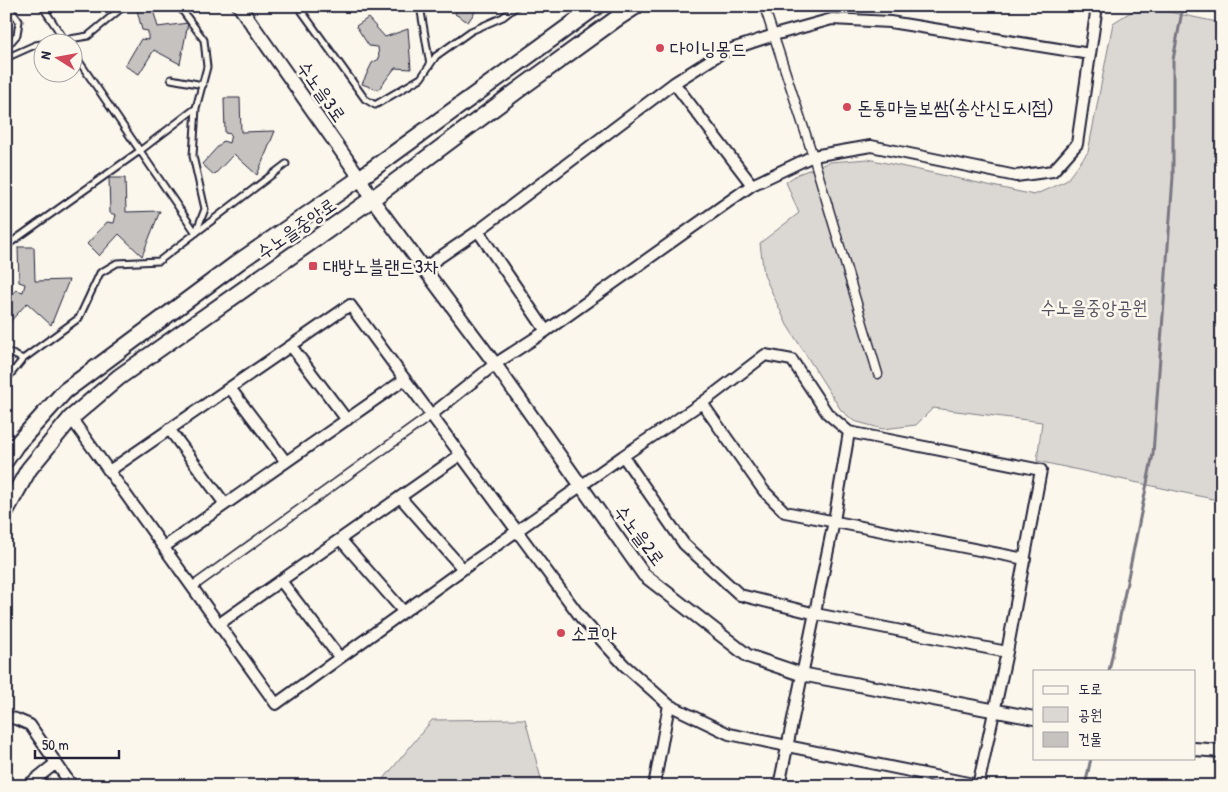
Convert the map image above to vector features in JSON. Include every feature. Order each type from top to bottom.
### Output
[{"type":"main road","name":"수노을중앙로","points":[[6,460],[16,445],[65,391],[240,261],[360,178],[597,6]]},
{"type":"main road","name":"수노을중앙로","points":[[6,510],[28,468],[70,418],[119,376],[372,199],[525,85],[636,6]]},
{"type":"street","name":"수노을3로","points":[[239,6],[360,178],[372,199]]},
{"type":"street","points":[[764,6],[813,156],[878,374]]},
{"type":"street","points":[[192,587],[431,415],[495,364],[546,331],[752,185],[813,156],[871,146],[1016,176],[1053,171],[1077,144],[1097,6]]},
{"type":"street","points":[[424,268],[478,231],[674,83],[723,52],[774,35],[832,19],[881,22],[1090,54]]},
{"type":"street","points":[[674,83],[752,185]]},
{"type":"street","name":"수노을2로","points":[[372,199],[495,364],[644,575],[748,656],[801,674],[1033,718]]},
{"type":"street","points":[[478,231],[546,331]]},
{"type":"street","points":[[70,418],[276,704],[462,569],[517,532],[623,456],[702,403],[765,355],[792,360],[827,413],[849,432],[1041,470],[1007,652],[978,786],[729,734],[669,705],[624,665],[582,619],[517,532],[460,455],[350,305],[109,471]]},
{"type":"street","points":[[291,346],[347,420]]},
{"type":"street","points":[[164,547],[405,379]]},
{"type":"street","points":[[230,388],[286,462]]},
{"type":"street","points":[[702,403],[764,491],[785,512],[1025,559]]},
{"type":"street","points":[[169,429],[226,504]]},
{"type":"street","points":[[779,786],[801,674],[816,614],[849,432]]},
{"type":"street","points":[[219,624],[460,455]]},
{"type":"street","points":[[623,456],[684,544],[740,595],[816,614],[1007,652]]},
{"type":"street","points":[[400,497],[462,569]]},
{"type":"street","points":[[340,539],[404,612]]},
{"type":"street","points":[[281,581],[340,658]]},
{"type":"street","points":[[654,786],[669,705]]},
{"type":"street","points":[[6,717],[30,725],[72,786]]},
{"type":"street","points":[[1196,749],[1222,751]]},
{"type":"street","points":[[27,786],[56,763]]},
{"type":"lane","points":[[6,43],[10,43],[17,35],[19,21],[8,6]]},
{"type":"lane","points":[[42,6],[60,32]]},
{"type":"lane","points":[[82,37],[88,36],[124,6]]},
{"type":"lane","points":[[179,6],[204,40],[208,67],[196,108],[193,156],[205,209],[196,233]]},
{"type":"lane","points":[[307,6],[299,8],[365,99],[375,105],[421,78],[436,56],[472,30],[503,17],[509,9],[518,6]]},
{"type":"lane","points":[[420,6],[430,65]]},
{"type":"lane","points":[[6,58],[32,46]]},
{"type":"lane","points":[[82,65],[196,233]]},
{"type":"lane","points":[[171,80],[203,85]]},
{"type":"lane","points":[[6,246],[141,150],[196,108]]},
{"type":"lane","points":[[6,380],[23,359],[79,318],[100,274],[117,263],[159,261],[286,164]]},
{"type":"lane","points":[[6,351],[23,359]]},
{"type":"green space","name":"수노을중앙공원","points":[[1140,6],[1222,23],[1222,501],[1037,461],[1042,422],[933,408],[916,425],[883,429],[854,421],[841,410],[787,325],[764,275],[760,243],[799,213],[786,182],[798,174],[830,162],[868,159],[1034,195],[1066,181],[1088,152],[1113,23]]},
{"type":"green space","points":[[525,719],[543,786],[378,786],[432,720]]},
{"type":"building","points":[[136,6],[152,6],[158,27],[188,23],[180,64],[154,50],[139,74],[125,66],[141,39],[148,40],[148,31],[142,30]]},
{"type":"building","points":[[459,6],[479,6],[468,22],[455,14]]},
{"type":"building","points":[[368,18],[385,37],[408,29],[411,69],[395,68],[378,90],[362,84],[372,63],[379,59],[378,47],[369,46],[356,26]]},
{"type":"building","points":[[224,98],[240,98],[241,132],[275,131],[257,175],[234,154],[214,175],[202,164],[223,141],[229,143],[231,134],[225,133]]},
{"type":"building","points":[[109,178],[125,178],[126,212],[160,211],[142,256],[119,234],[99,256],[87,244],[107,222],[114,223],[116,215],[110,213]]},
{"type":"building","points":[[18,247],[34,247],[35,281],[69,280],[51,325],[27,303],[8,324],[6,323],[6,301],[16,290],[23,292],[25,284],[19,282]]},
{"type":"waterway","points":[[1109,670],[1153,454],[1173,177],[1173,60],[1183,6]]},
{"type":"waterway","points":[[1085,786],[1091,760]]},
{"type":"place","name":"다이닝몽드","points":[[660,48]]},
{"type":"place","name":"돈통마늘보쌈(송산신도시점)","points":[[847,107]]},
{"type":"place","name":"대방노블랜드3차","points":[[313,266]]},
{"type":"place","name":"소코아","points":[[561,633]]}]
